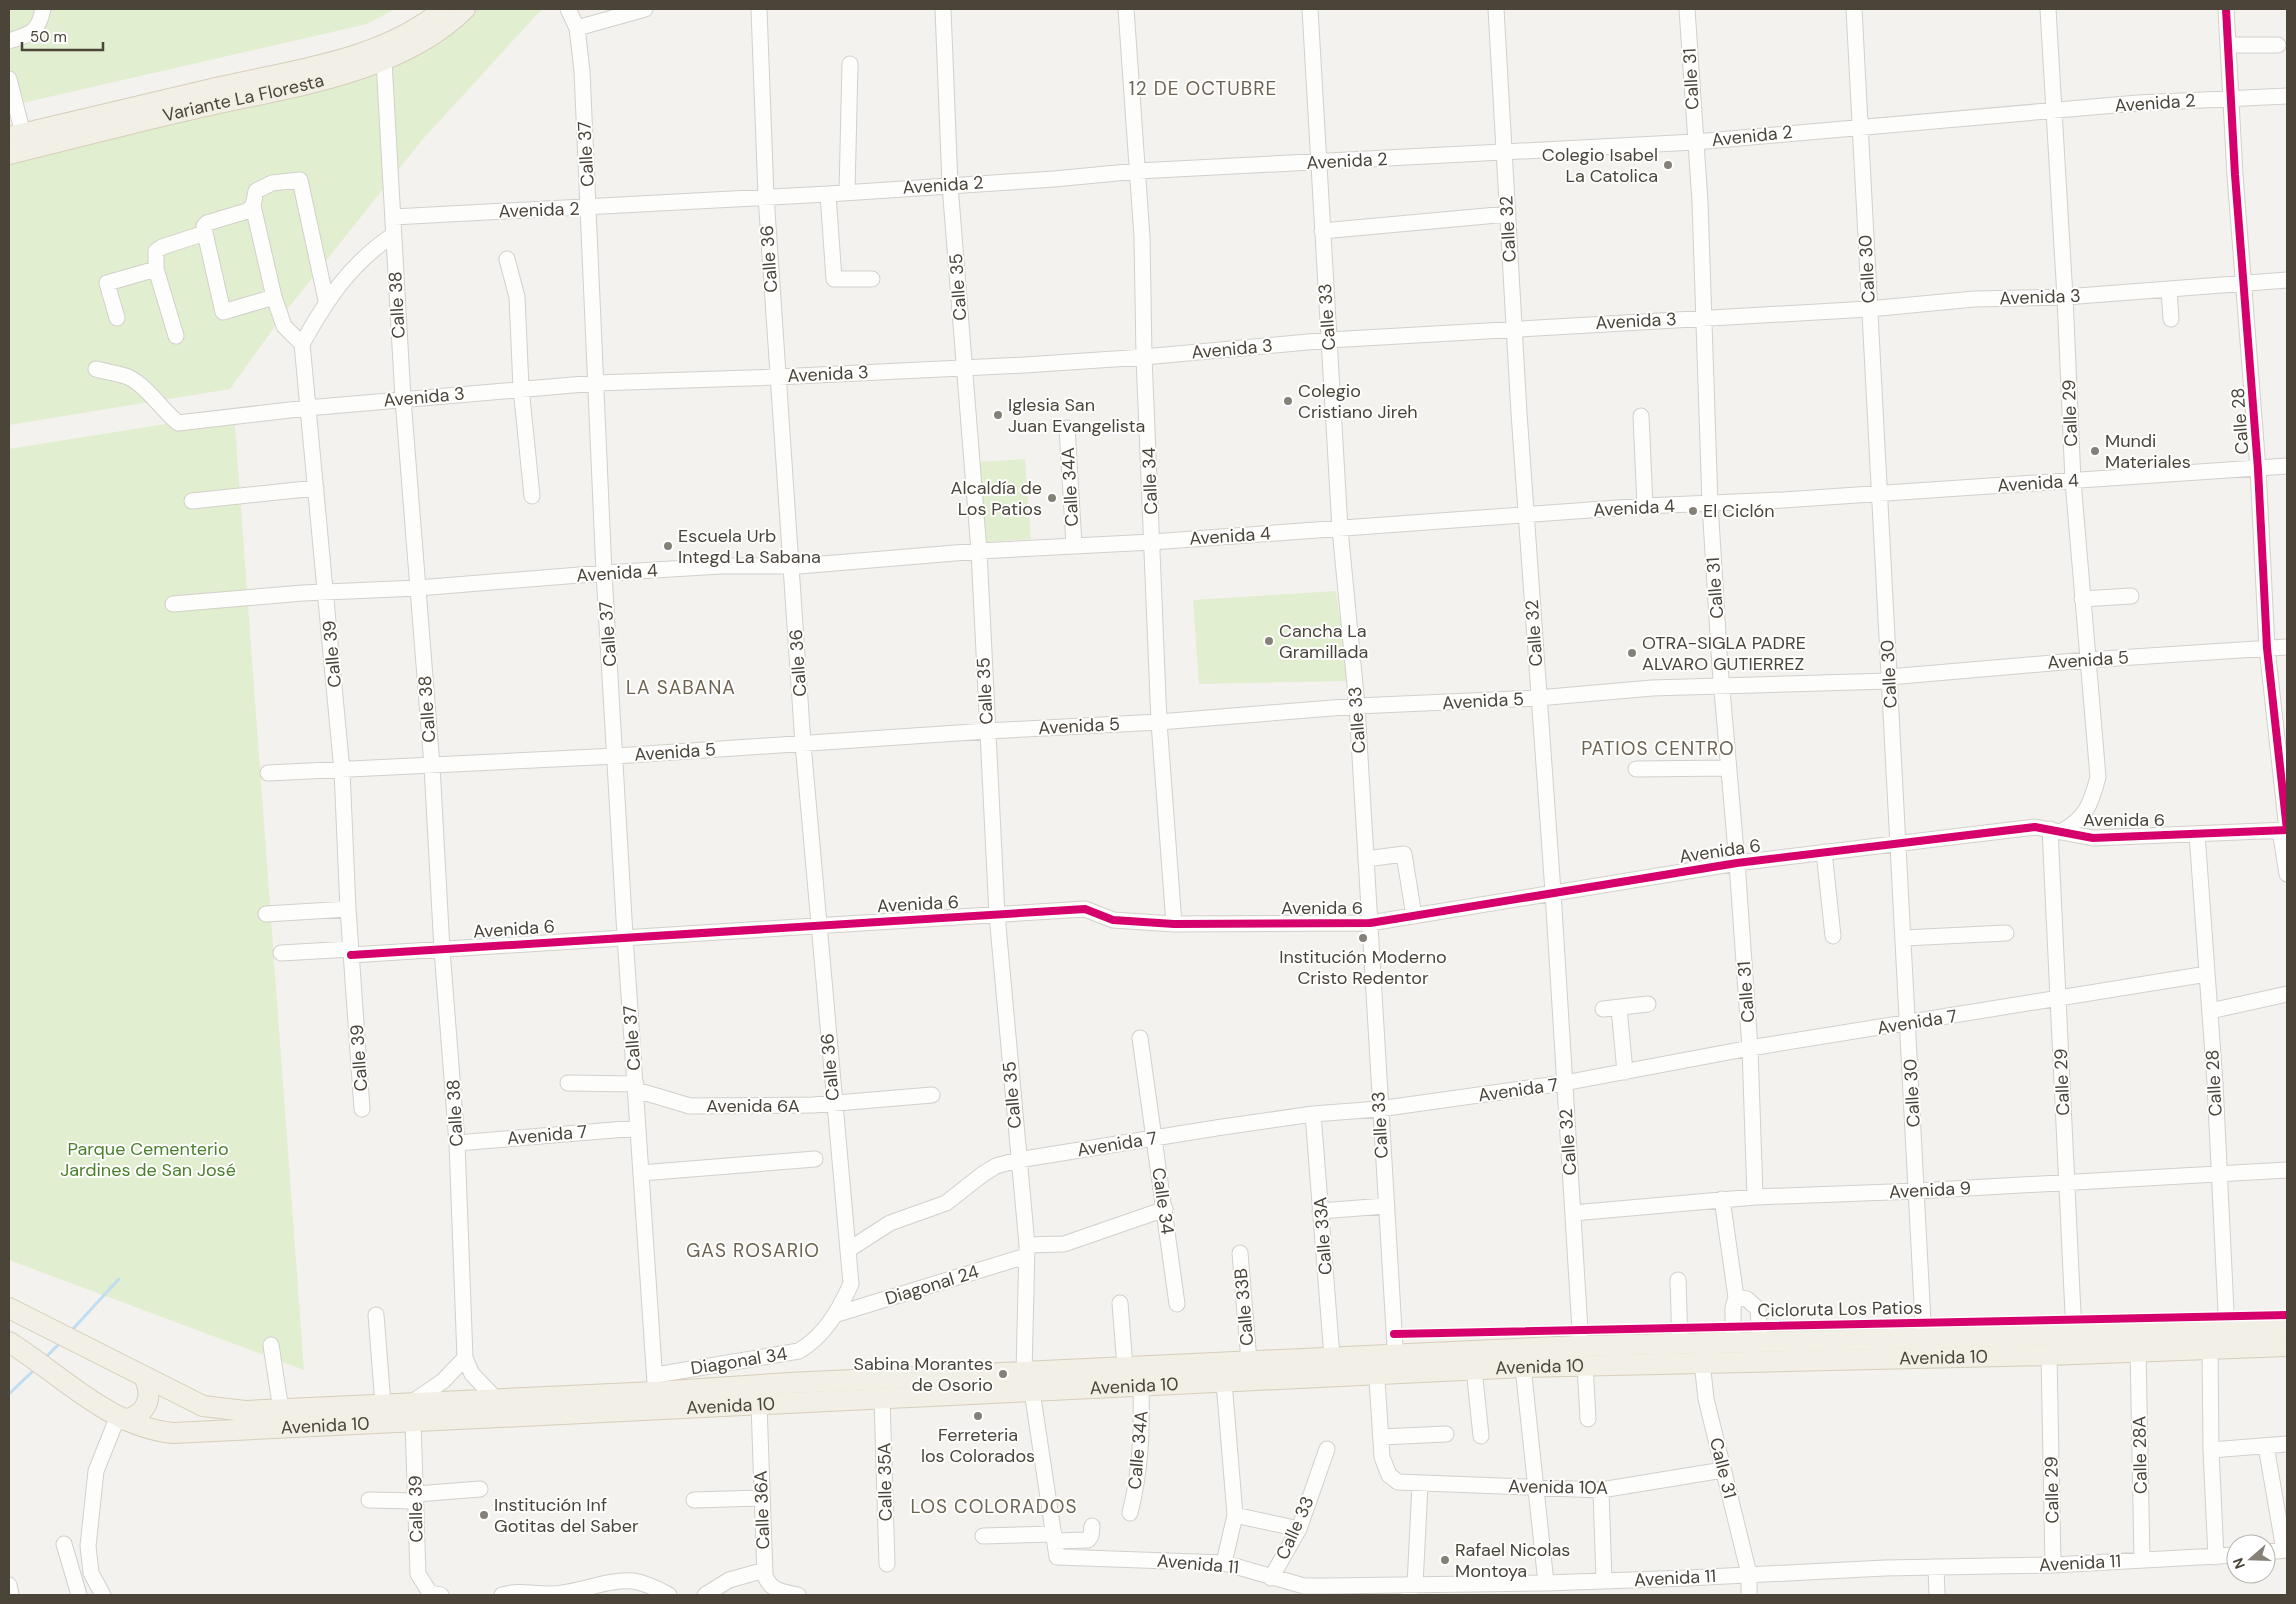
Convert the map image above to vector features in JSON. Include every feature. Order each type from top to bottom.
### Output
[{"type":"main road","name":"Variante La Floresta","points":[[9,154],[340,67],[398,40],[422,26],[444,9]]},
{"type":"main road","name":"Variante La Floresta","points":[[16,135],[340,67],[384,61],[431,37],[465,9]]},
{"type":"main road","name":"Avenida 10","points":[[9,1308],[203,1406],[245,1411],[383,1404],[412,1412],[496,1399],[655,1392],[759,1404],[882,1399],[1028,1382],[1125,1367],[1332,1357],[1386,1364],[1474,1369],[1523,1367],[1582,1356],[1680,1344],[2287,1330]]},
{"type":"main road","name":"Avenida 10","points":[[10,1343],[122,1418],[158,1432],[173,1433],[655,1392],[789,1383],[1028,1382],[1142,1386],[1224,1382],[1386,1364],[1582,1356],[1702,1362],[2048,1355],[2287,1346]]},
{"type":"main road","points":[[122,1418],[142,1412],[147,1404],[150,1395],[144,1377]]},
{"type":"street","points":[[9,41],[32,34],[40,23],[43,9]]},
{"type":"street","name":"Calle 37","points":[[568,9],[577,28],[582,71],[604,573],[625,936],[655,1392]]},
{"type":"street","points":[[577,28],[645,9]]},
{"type":"street","name":"Calle 36","points":[[759,9],[766,196],[803,744],[851,1284],[838,1314]]},
{"type":"street","name":"Calle 35","points":[[943,9],[950,184],[979,551],[997,915],[1027,1251],[1028,1382],[1057,1557]]},
{"type":"street","name":"Calle 34","points":[[1126,9],[1142,237],[1144,357],[1159,722],[1174,924]]},
{"type":"street","name":"Calle 33","points":[[1310,9],[1340,529],[1357,706],[1370,923],[1385,1206],[1386,1364],[1380,1437],[1382,1456],[1389,1475]]},
{"type":"street","name":"Calle 32","points":[[1496,9],[1526,515],[1553,892],[1580,1330],[1588,1419]]},
{"type":"street","name":"Calle 31","points":[[1687,9],[1704,317],[1710,504],[1750,1048],[1755,1196]]},
{"type":"street","name":"Calle 30","points":[[1854,9],[1880,493],[1896,842],[1904,938],[1917,1191],[1923,1322],[1922,1339]]},
{"type":"street","name":"Calle 29","points":[[2048,9],[2065,297],[2073,481],[2098,777],[2092,803],[2081,816],[2055,831],[2058,1000],[2074,1335]]},
{"type":"street","name":"Calle 28","points":[[2226,9],[2235,175],[2245,283],[2258,468],[2267,648],[2287,874]]},
{"type":"street","points":[[2229,45],[2278,45]]},
{"type":"street","name":"Calle 38","points":[[384,61],[400,217],[394,235],[403,400],[432,766],[442,950],[457,1143],[465,1358],[472,1374],[496,1399]]},
{"type":"street","points":[[847,192],[850,64]]},
{"type":"street","points":[[9,79],[16,135]]},
{"type":"street","name":"Avenida 2","points":[[400,217],[828,194],[950,184],[1054,179],[1138,171],[1695,142],[2138,103],[2287,96]]},
{"type":"street","points":[[326,300],[300,180],[272,183],[256,191],[253,206],[274,297],[284,326],[302,344],[326,300],[356,264],[372,249],[394,235]]},
{"type":"street","points":[[828,194],[834,279],[872,279]]},
{"type":"street","points":[[253,206],[247,211],[206,223],[204,226],[205,233],[224,312],[274,297]]},
{"type":"street","points":[[1322,231],[1508,214]]},
{"type":"street","points":[[176,336],[156,269],[156,252],[162,247],[205,233]]},
{"type":"street","points":[[507,259],[517,297],[521,388],[532,496]]},
{"type":"street","points":[[117,318],[107,283],[156,269]]},
{"type":"street","name":"Avenida 3","points":[[96,370],[126,376],[140,384],[160,408],[178,423],[307,408],[521,388],[596,383],[777,377],[1144,357],[1328,340],[1869,309],[1974,300],[2065,297],[2287,280]]},
{"type":"street","points":[[2169,289],[2171,319]]},
{"type":"street","name":"Calle 39","points":[[302,344],[327,592],[342,770],[348,909],[362,1109]]},
{"type":"street","points":[[1641,416],[1645,506]]},
{"type":"street","name":"Calle 34A","points":[[1067,428],[1074,545]]},
{"type":"street","name":"Avenida 4","points":[[174,604],[327,592],[418,588],[604,573],[721,566],[792,565],[979,551],[1152,542],[1340,529],[1645,506],[1710,504],[2287,466]]},
{"type":"street","points":[[192,501],[316,488]]},
{"type":"street","points":[[2082,599],[2130,596]]},
{"type":"street","name":"Avenida 5","points":[[268,774],[616,756],[987,730],[1159,722],[1357,706],[1538,698],[1652,688],[1889,679],[2087,660],[2287,647]]},
{"type":"street","points":[[1636,769],[1729,768]]},
{"type":"street","name":"Avenida 6","points":[[281,954],[442,950],[625,936],[1085,909],[1113,920],[1174,924],[1370,923],[1737,862],[2035,827],[2093,838],[2284,830]]},
{"type":"street","name":"Calle 28","points":[[2197,834],[2210,1011],[2227,1332]]},
{"type":"street","points":[[1824,852],[1833,936]]},
{"type":"street","points":[[1366,859],[1404,854],[1414,916]]},
{"type":"street","points":[[266,914],[348,909]]},
{"type":"street","points":[[1904,938],[2006,933]]},
{"type":"street","name":"Avenida 7","points":[[848,1250],[890,1223],[946,1203],[983,1174],[1018,1160],[1313,1114],[1379,1109],[1564,1083],[1750,1048],[2058,1000],[2207,974]]},
{"type":"street","points":[[2210,1011],[2287,994]]},
{"type":"street","points":[[1603,1009],[1648,1004]]},
{"type":"street","points":[[1619,1008],[1625,1072]]},
{"type":"street","name":"Calle 34","points":[[1140,1038],[1177,1304]]},
{"type":"street","name":"Avenida 6A","points":[[568,1083],[636,1087],[690,1106],[813,1105],[932,1095]]},
{"type":"street","name":"Calle 33A","points":[[1313,1114],[1332,1357]]},
{"type":"street","name":"Avenida 7","points":[[457,1143],[638,1128]]},
{"type":"street","points":[[641,1173],[815,1159]]},
{"type":"street","name":"Avenida 9","points":[[1573,1213],[1755,1196],[1917,1191],[2287,1170]]},
{"type":"street","points":[[1722,1199],[1736,1297],[1732,1308],[1733,1343]]},
{"type":"street","points":[[1320,1211],[1385,1206]]},
{"type":"street","points":[[1027,1251],[1064,1244],[1165,1209]]},
{"type":"street","name":"Diagonal 24","points":[[838,1314],[1027,1251]]},
{"type":"street","name":"Calle 33B","points":[[1240,1253],[1249,1361]]},
{"type":"street","points":[[1678,1280],[1680,1344]]},
{"type":"street","points":[[1736,1297],[1747,1300],[1758,1309],[1760,1342]]},
{"type":"street","points":[[1120,1303],[1125,1367]]},
{"type":"street","name":"Diagonal 34","points":[[655,1392],[799,1351],[810,1344],[838,1314]]},
{"type":"street","points":[[376,1315],[383,1404]]},
{"type":"street","points":[[271,1345],[281,1410]]},
{"type":"street","points":[[2210,1349],[2210,1450],[2216,1556]]},
{"type":"street","name":"Calle 28A","points":[[2138,1351],[2142,1560]]},
{"type":"street","name":"Calle 29","points":[[2048,1355],[2053,1564]]},
{"type":"street","points":[[412,1412],[465,1358]]},
{"type":"street","name":"Calle 31","points":[[1702,1362],[1706,1399],[1749,1574],[1749,1595]]},
{"type":"street","points":[[1523,1367],[1546,1583]]},
{"type":"street","points":[[1474,1369],[1481,1436]]},
{"type":"street","points":[[1224,1382],[1235,1515],[1224,1563]]},
{"type":"street","name":"Calle 34A","points":[[1130,1513],[1138,1480],[1142,1442],[1142,1386]]},
{"type":"street","name":"Calle 35A","points":[[882,1399],[887,1564]]},
{"type":"street","name":"Calle 36A","points":[[759,1404],[765,1570],[768,1584],[777,1590],[798,1595]]},
{"type":"street","name":"Calle 39","points":[[412,1412],[418,1574],[435,1594]]},
{"type":"street","points":[[103,1595],[91,1573],[88,1546],[96,1471],[122,1418]]},
{"type":"street","points":[[1380,1437],[1446,1434]]},
{"type":"street","points":[[2210,1450],[2287,1444]]},
{"type":"street","points":[[2266,1446],[2286,1550]]},
{"type":"street","name":"Calle 33","points":[[1272,1578],[1299,1528],[1327,1448]]},
{"type":"street","name":"Avenida 10A","points":[[1389,1475],[1398,1482],[1420,1485],[1514,1486],[1601,1490],[1723,1470]]},
{"type":"street","points":[[1410,1590],[1420,1485]]},
{"type":"street","points":[[369,1500],[416,1497],[480,1489]]},
{"type":"street","points":[[1601,1490],[1604,1581]]},
{"type":"street","points":[[694,1500],[761,1498]]},
{"type":"street","points":[[1235,1515],[1299,1528]]},
{"type":"street","points":[[984,1536],[1054,1537],[1088,1540],[1091,1536],[1092,1526]]},
{"type":"street","points":[[64,1544],[79,1595]]},
{"type":"street","name":"Avenida 11","points":[[1057,1557],[1224,1563],[1304,1586],[1410,1590],[1749,1574],[2053,1564],[2226,1556]]},
{"type":"street","points":[[1936,1567],[1937,1595]]},
{"type":"street","points":[[705,1595],[729,1580],[765,1570]]},
{"type":"street","points":[[502,1595],[517,1592],[547,1594],[634,1582],[651,1586],[669,1595]]},
{"type":"street","points":[[9,1585],[11,1595]]},
{"type":"green space","points":[[9,9],[395,9],[367,24],[9,106]]},
{"type":"green space","points":[[475,9],[542,9],[422,140],[286,311],[230,389],[9,425],[9,157],[432,40]]},
{"type":"green space","name":"Parque Cementerio Jardines de San José","points":[[234,413],[304,1370],[9,1260],[9,449]]},
{"type":"green space","points":[[1025,459],[1031,539],[985,542],[978,462]]},
{"type":"green space","name":"Cancha La Gramillada","points":[[1336,591],[1349,681],[1199,684],[1193,600]]},
{"type":"waterway","points":[[70,1332],[119,1279]]},
{"type":"waterway","points":[[44,1359],[61,1342]]},
{"type":"waterway","points":[[10,1393],[35,1369]]},
{"type":"cycle path","points":[[351,955],[1085,909],[1113,920],[1174,924],[1370,923],[1737,863],[2035,827],[2093,838],[2287,830],[2267,648],[2258,469],[2235,175],[2226,9]]},
{"type":"cycle path","name":"Cicloruta Los Patios","points":[[1394,1334],[2287,1315]]},
{"type":"place","name":"Colegio Isabel La Catolica","points":[[1668,165]]},
{"type":"place","name":"Colegio Cristiano Jireh","points":[[1288,401]]},
{"type":"place","name":"Iglesia San Juan Evangelista","points":[[998,415]]},
{"type":"place","name":"Mundi Materiales","points":[[2095,451]]},
{"type":"place","name":"Alcaldía de Los Patios","points":[[1052,498]]},
{"type":"place","name":"El Ciclón","points":[[1693,511]]},
{"type":"place","name":"Escuela Urb Integd La Sabana","points":[[668,546]]},
{"type":"place","name":"Cancha La Gramillada","points":[[1269,641]]},
{"type":"place","name":"OTRA-SIGLA PADRE ALVARO GUTIERREZ","points":[[1632,653]]},
{"type":"place","name":"Institución Moderno Cristo Redentor","points":[[1363,938]]},
{"type":"place","name":"Sabina Morantes de Osorio","points":[[1003,1374]]},
{"type":"place","name":"Ferreteria los Colorados","points":[[978,1416]]},
{"type":"place","name":"Institución Inf Gotitas del Saber","points":[[484,1515]]},
{"type":"place","name":"Rafael Nicolas Montoya","points":[[1445,1560]]},
{"type":"district","name":"12 DE OCTUBRE","points":[[1203,88]]},
{"type":"district","name":"LA SABANA","points":[[681,687]]},
{"type":"district","name":"PATIOS CENTRO","points":[[1658,748]]},
{"type":"district","name":"GAS ROSARIO","points":[[753,1250]]},
{"type":"district","name":"LOS COLORADOS","points":[[994,1506]]}]
